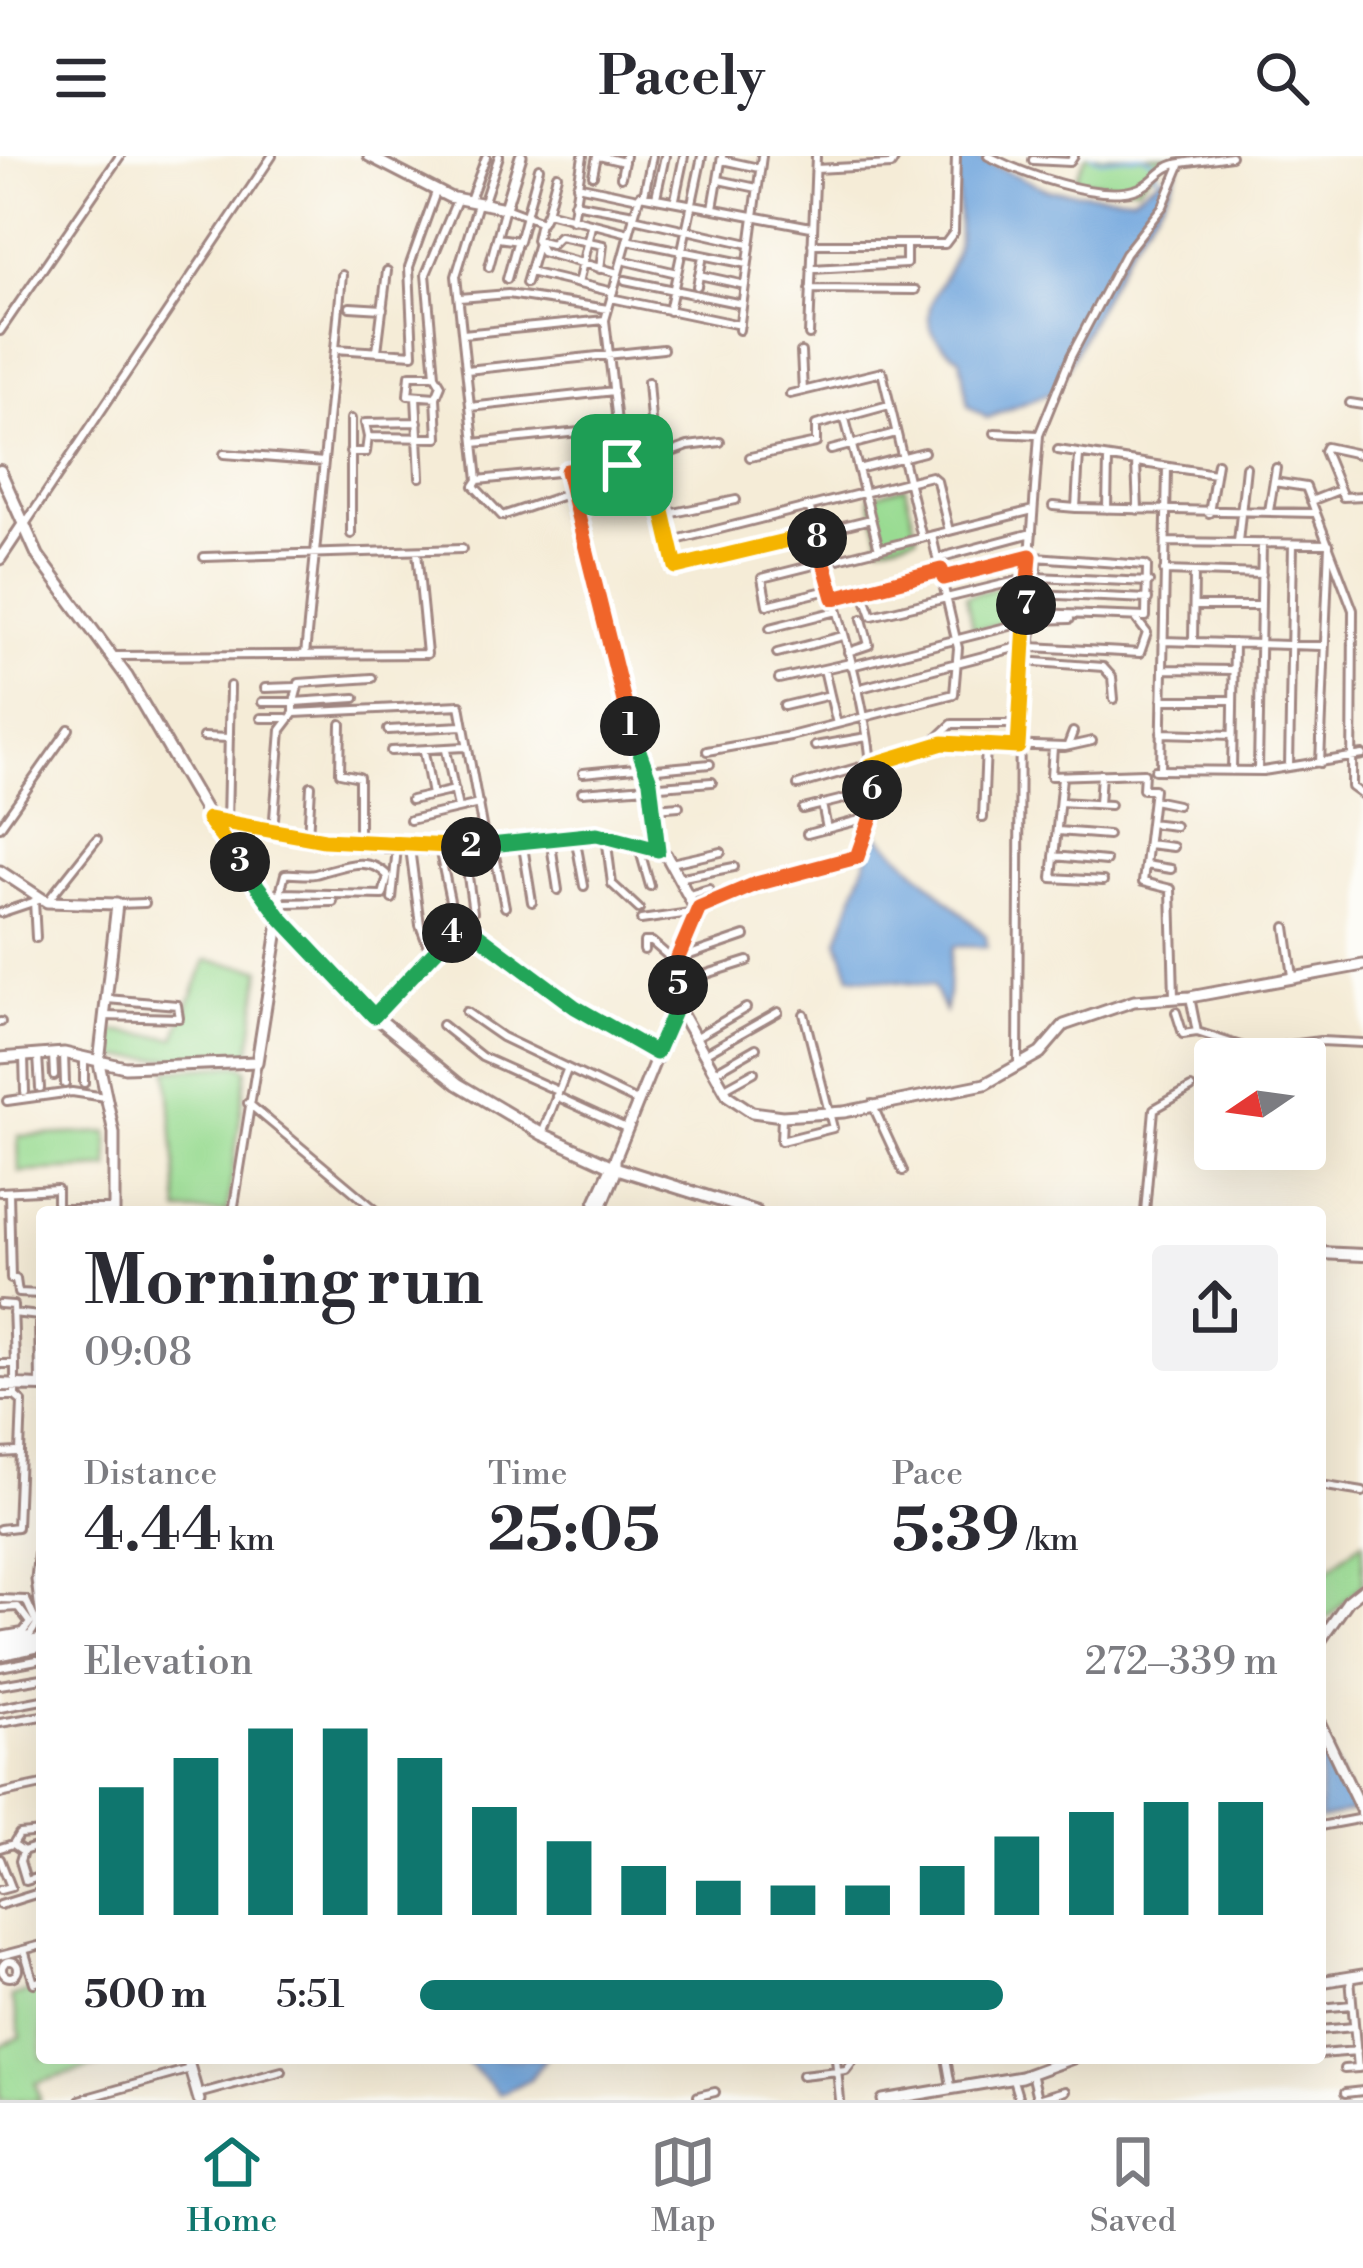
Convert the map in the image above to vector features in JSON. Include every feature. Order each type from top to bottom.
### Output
[{"type":"main road","points":[[0,471],[38,556],[113,656],[228,851],[278,919],[362,1014],[456,1088],[536,1138],[719,1206]]},
{"type":"main road","points":[[228,851],[278,919],[374,1016],[458,1084],[542,1134],[613,1167],[737,1206]]},
{"type":"main road","points":[[1326,1250],[1363,1252]]},
{"type":"street","points":[[0,332],[120,156]]},
{"type":"street","points":[[0,559],[272,156]]},
{"type":"street","points":[[369,156],[436,192],[506,208],[540,222]]},
{"type":"street","points":[[368,437],[438,438],[436,397],[441,385],[435,375],[426,274],[499,156]]},
{"type":"street","points":[[489,267],[521,156]]},
{"type":"street","points":[[572,220],[583,156]]},
{"type":"street","points":[[592,175],[598,156],[624,159],[621,176]]},
{"type":"street","points":[[622,465],[605,320],[652,156]]},
{"type":"street","points":[[656,197],[665,156]]},
{"type":"street","points":[[675,201],[684,156]]},
{"type":"street","points":[[669,311],[702,156]]},
{"type":"street","points":[[529,272],[740,327],[762,156]]},
{"type":"street","points":[[809,335],[816,156]]},
{"type":"street","points":[[836,168],[837,156]]},
{"type":"street","points":[[857,156],[857,167]]},
{"type":"street","points":[[878,156],[878,166]]},
{"type":"street","points":[[814,169],[878,166],[895,163],[896,156]]},
{"type":"street","points":[[812,244],[945,244],[954,232],[956,156]]},
{"type":"street","points":[[988,156],[1044,182],[1119,192],[1139,190],[1164,165],[1231,156]]},
{"type":"street","points":[[1033,160],[1070,162],[1074,156]]},
{"type":"street","points":[[486,157],[456,277],[478,480],[474,486],[502,516],[573,492]]},
{"type":"street","points":[[713,208],[722,158],[760,168]]},
{"type":"street","points":[[1018,1068],[1015,934],[1023,803],[1018,747],[1040,435],[1082,335],[1138,233],[1163,206],[1181,163]]},
{"type":"street","points":[[507,279],[539,168]]},
{"type":"street","points":[[526,283],[557,175]]},
{"type":"street","points":[[718,180],[757,188]]},
{"type":"street","points":[[577,185],[811,226]]},
{"type":"street","points":[[335,349],[413,354],[409,267],[436,192]]},
{"type":"street","points":[[574,203],[749,244]]},
{"type":"street","points":[[547,212],[628,237],[747,264]]},
{"type":"street","points":[[578,284],[592,226]]},
{"type":"street","points":[[537,243],[551,244],[559,236],[605,248],[600,268]]},
{"type":"street","points":[[498,238],[517,243]]},
{"type":"street","points":[[537,243],[621,276],[742,304]]},
{"type":"street","points":[[811,268],[906,264],[906,244]]},
{"type":"street","points":[[697,286],[703,256]]},
{"type":"street","points":[[621,260],[677,273]]},
{"type":"street","points":[[377,351],[387,271]]},
{"type":"street","points":[[305,655],[342,275]]},
{"type":"street","points":[[699,275],[745,285]]},
{"type":"street","points":[[810,289],[915,290]]},
{"type":"street","points":[[460,298],[508,294],[608,310]]},
{"type":"street","points":[[350,307],[383,309]]},
{"type":"street","points":[[463,334],[605,320]]},
{"type":"street","points":[[467,370],[663,349]]},
{"type":"street","points":[[801,352],[803,391]]},
{"type":"street","points":[[790,394],[882,372],[922,538]]},
{"type":"street","points":[[435,375],[407,379],[408,395],[436,397]]},
{"type":"street","points":[[648,382],[654,458]]},
{"type":"street","points":[[470,407],[614,391]]},
{"type":"street","points":[[416,396],[420,476]]},
{"type":"street","points":[[1349,403],[1363,406]]},
{"type":"street","points":[[750,457],[815,443],[814,427],[889,405]]},
{"type":"street","points":[[844,417],[879,549]]},
{"type":"street","points":[[351,419],[351,534]]},
{"type":"street","points":[[350,452],[366,452],[365,423],[418,422]]},
{"type":"street","points":[[474,443],[618,428]]},
{"type":"street","points":[[831,450],[896,433]]},
{"type":"street","points":[[995,433],[1040,435]]},
{"type":"street","points":[[478,480],[636,465],[720,442]]},
{"type":"street","points":[[1363,454],[1326,447],[1339,490],[1346,498],[1363,496]]},
{"type":"street","points":[[1058,450],[1215,474]]},
{"type":"street","points":[[858,469],[924,452]]},
{"type":"street","points":[[224,454],[324,462]]},
{"type":"street","points":[[1076,508],[1079,454]]},
{"type":"street","points":[[1107,509],[1108,458]]},
{"type":"street","points":[[1136,462],[1138,510]]},
{"type":"street","points":[[1209,513],[1217,463]]},
{"type":"street","points":[[636,465],[640,489],[658,490],[676,567],[871,519]]},
{"type":"street","points":[[1167,467],[1158,770],[1258,771],[1363,755]]},
{"type":"street","points":[[1238,542],[1246,467]]},
{"type":"street","points":[[1269,512],[1276,467]]},
{"type":"street","points":[[567,471],[607,649],[646,768],[658,850]]},
{"type":"street","points":[[672,542],[931,476],[937,481],[949,531]]},
{"type":"street","points":[[1274,482],[1306,488],[1353,610],[1352,787],[1363,795]]},
{"type":"street","points":[[1311,501],[1339,490]]},
{"type":"street","points":[[664,515],[736,500]]},
{"type":"street","points":[[1053,506],[1316,513]]},
{"type":"street","points":[[641,920],[697,912],[756,884],[857,857],[871,817],[871,765],[864,718],[810,508]]},
{"type":"street","points":[[1032,577],[1037,614],[1145,618],[1147,566],[1034,557],[767,605],[762,578],[1034,509]]},
{"type":"street","points":[[938,557],[1032,532]]},
{"type":"street","points":[[707,752],[951,696],[956,639],[932,536]]},
{"type":"street","points":[[1167,542],[1329,544]]},
{"type":"street","points":[[1258,771],[1262,543]]},
{"type":"street","points":[[1289,767],[1293,544]]},
{"type":"street","points":[[1320,763],[1321,646],[1329,544]]},
{"type":"street","points":[[204,557],[463,549]]},
{"type":"street","points":[[113,656],[429,652],[417,552]]},
{"type":"street","points":[[1164,572],[1262,574]]},
{"type":"street","points":[[1193,642],[1194,573]]},
{"type":"street","points":[[863,591],[872,616],[1032,577],[1149,582]]},
{"type":"street","points":[[1036,594],[1148,599]]},
{"type":"street","points":[[1194,606],[1262,606]]},
{"type":"street","points":[[770,628],[838,611]]},
{"type":"street","points":[[848,652],[868,646],[862,619]]},
{"type":"street","points":[[857,689],[957,662],[1026,634],[1038,619],[1137,620],[1146,625],[1146,644],[1140,652],[1032,647],[1026,634]]},
{"type":"street","points":[[779,679],[956,639],[1026,634]]},
{"type":"street","points":[[776,653],[844,636]]},
{"type":"street","points":[[1163,640],[1321,646]]},
{"type":"street","points":[[1232,771],[1234,643]]},
{"type":"street","points":[[1022,661],[1119,666]]},
{"type":"street","points":[[1103,667],[1112,676],[1114,699]]},
{"type":"street","points":[[824,669],[837,724]]},
{"type":"street","points":[[1162,669],[1233,670]]},
{"type":"street","points":[[265,688],[372,678]]},
{"type":"street","points":[[226,823],[230,686]]},
{"type":"street","points":[[273,831],[295,687]]},
{"type":"street","points":[[784,706],[830,695]]},
{"type":"street","points":[[262,702],[355,698]]},
{"type":"street","points":[[1162,700],[1233,700]]},
{"type":"street","points":[[261,718],[460,705],[505,907]]},
{"type":"street","points":[[341,724],[340,772],[359,777],[359,843]]},
{"type":"street","points":[[930,746],[952,724],[1019,724]]},
{"type":"street","points":[[388,730],[463,725]]},
{"type":"street","points":[[0,827],[69,729]]},
{"type":"street","points":[[1065,747],[1073,732]]},
{"type":"street","points":[[1161,733],[1232,735]]},
{"type":"street","points":[[203,736],[229,738]]},
{"type":"street","points":[[815,746],[867,736]]},
{"type":"street","points":[[798,784],[930,746],[1065,747],[1092,741]]},
{"type":"street","points":[[983,818],[986,746]]},
{"type":"street","points":[[391,751],[466,747]]},
{"type":"street","points":[[1053,747],[1052,776],[1144,773],[1143,789],[1154,789],[1144,886],[1171,889],[1174,997]]},
{"type":"street","points":[[424,750],[431,795]]},
{"type":"street","points":[[446,750],[458,808]]},
{"type":"street","points":[[583,773],[710,764]]},
{"type":"street","points":[[1099,804],[1101,774]]},
{"type":"street","points":[[1062,776],[1052,878],[1103,881]]},
{"type":"street","points":[[582,792],[712,782]]},
{"type":"street","points":[[308,837],[311,786]]},
{"type":"street","points":[[411,800],[455,790]]},
{"type":"street","points":[[803,809],[872,792]]},
{"type":"street","points":[[1153,800],[1177,805]]},
{"type":"street","points":[[1059,802],[1110,805]]},
{"type":"street","points":[[410,820],[479,804]]},
{"type":"street","points":[[822,804],[827,829]]},
{"type":"street","points":[[655,808],[679,806]]},
{"type":"street","points":[[807,834],[871,817]]},
{"type":"street","points":[[208,819],[308,837],[410,848],[606,836],[658,850],[671,863],[697,912]]},
{"type":"street","points":[[1150,823],[1175,826]]},
{"type":"street","points":[[1056,831],[1108,835]]},
{"type":"street","points":[[574,835],[584,886]]},
{"type":"street","points":[[606,836],[612,884],[639,909]]},
{"type":"street","points":[[36,938],[41,901],[98,838]]},
{"type":"street","points":[[550,838],[558,890]]},
{"type":"street","points":[[522,840],[532,902]]},
{"type":"street","points":[[638,844],[650,886]]},
{"type":"street","points":[[1148,844],[1173,847]]},
{"type":"street","points":[[392,899],[397,847]]},
{"type":"street","points":[[410,848],[420,926],[431,954]]},
{"type":"street","points":[[440,848],[456,929]]},
{"type":"street","points":[[464,848],[473,912]]},
{"type":"street","points":[[671,863],[722,852]]},
{"type":"street","points":[[1054,856],[1106,861]]},
{"type":"street","points":[[266,897],[273,890],[280,893],[383,895],[388,876],[360,863],[331,865],[311,875],[285,874],[280,893],[283,903],[333,902]]},
{"type":"street","points":[[1145,865],[1172,868]]},
{"type":"street","points":[[678,878],[734,866]]},
{"type":"street","points":[[0,871],[41,901]]},
{"type":"street","points":[[686,896],[709,889]]},
{"type":"street","points":[[0,913],[41,901],[145,903]]},
{"type":"street","points":[[110,1206],[114,1133],[99,1063],[117,904]]},
{"type":"street","points":[[597,1206],[677,1006],[678,958],[697,912]]},
{"type":"street","points":[[235,1206],[278,919]]},
{"type":"street","points":[[1286,927],[1293,976]]},
{"type":"street","points":[[374,1016],[456,929],[469,928],[575,1007],[656,1053]]},
{"type":"street","points":[[644,950],[644,942],[652,942],[678,958],[745,936]]},
{"type":"street","points":[[678,983],[748,961]]},
{"type":"street","points":[[677,1006],[722,1090],[740,1107],[784,1115],[959,1091],[1018,1068],[1040,1053],[1064,1025],[1134,1001],[1190,997],[1363,965]]},
{"type":"street","points":[[1190,997],[1197,1032]]},
{"type":"street","points":[[104,1016],[174,1022],[179,1018],[177,1005],[107,999]]},
{"type":"street","points":[[696,1037],[746,1008]]},
{"type":"street","points":[[466,1012],[568,1070],[638,1102]]},
{"type":"street","points":[[704,1054],[778,1012]]},
{"type":"street","points":[[1176,1012],[1183,1034],[1197,1032],[1253,1050],[1320,1041],[1363,1043]]},
{"type":"street","points":[[784,1115],[781,1141],[830,1131],[830,1112],[804,1014]]},
{"type":"street","points":[[442,1025],[482,1057],[628,1129]]},
{"type":"street","points":[[713,1073],[756,1048]]},
{"type":"street","points":[[0,1058],[59,1054],[125,1067],[257,1062]]},
{"type":"street","points":[[54,1076],[59,1054]]},
{"type":"street","points":[[59,1054],[65,1084]]},
{"type":"street","points":[[38,1056],[40,1088]]},
{"type":"street","points":[[24,1058],[25,1092]]},
{"type":"street","points":[[84,1059],[84,1083]]},
{"type":"street","points":[[542,1134],[568,1070]]},
{"type":"street","points":[[722,1090],[754,1072]]},
{"type":"street","points":[[1146,1206],[1154,1108],[1191,1088]]},
{"type":"street","points":[[7,1101],[72,1092],[105,1096]]},
{"type":"street","points":[[248,1103],[371,1206]]},
{"type":"street","points":[[872,1104],[904,1171]]},
{"type":"street","points":[[10,1279],[4,1192],[57,1190],[57,1206]]},
{"type":"street","points":[[0,1276],[16,1280],[18,1293],[36,1294]]},
{"type":"street","points":[[0,1304],[13,1305],[14,1390]]},
{"type":"street","points":[[13,1313],[36,1316]]},
{"type":"street","points":[[0,1364],[14,1364]]},
{"type":"street","points":[[0,1384],[14,1390],[22,1402],[22,1445],[16,1452],[17,1527],[0,1529]]},
{"type":"street","points":[[0,1396],[36,1387]]},
{"type":"street","points":[[0,1453],[16,1452]]},
{"type":"street","points":[[1326,1486],[1363,1492]]},
{"type":"street","points":[[1326,1632],[1348,1600],[1363,1589]]},
{"type":"street","points":[[0,1599],[26,1600],[36,1622]]},
{"type":"street","points":[[0,1608],[19,1606],[30,1623],[0,1645]]},
{"type":"street","points":[[0,1645],[30,1635],[36,1626]]},
{"type":"street","points":[[0,1645],[36,1648]]},
{"type":"street","points":[[0,1666],[36,1649]]},
{"type":"street","points":[[0,1685],[36,1677]]},
{"type":"street","points":[[0,1708],[36,1701]]},
{"type":"street","points":[[0,1724],[36,1717]]},
{"type":"street","points":[[1326,1737],[1363,1816],[1326,1825]]},
{"type":"street","points":[[0,1794],[36,1786]]},
{"type":"street","points":[[0,1848],[13,1844],[20,1834],[36,1833]]},
{"type":"street","points":[[13,1844],[23,1851]]},
{"type":"street","points":[[23,1851],[36,1847]]},
{"type":"street","points":[[23,1851],[20,1861],[26,1881],[36,1878]]},
{"type":"street","points":[[0,1859],[11,1887],[0,1890]]},
{"type":"street","points":[[0,1905],[36,1894]]},
{"type":"street","points":[[0,1960],[36,1948]]},
{"type":"street","points":[[25,1953],[36,1982]]},
{"type":"street","points":[[0,1960],[14,1960],[19,1979]]},
{"type":"street","points":[[1326,1981],[1363,1975]]},
{"type":"street","points":[[1344,2069],[1360,2068],[1350,1978]]},
{"type":"street","points":[[1326,2007],[1353,2005]]},
{"type":"street","points":[[1326,2029],[1354,2027]]},
{"type":"street","points":[[1326,2054],[1357,2051]]},
{"type":"street","points":[[80,2100],[189,2064],[199,2097],[281,2071]]},
{"type":"street","points":[[837,2064],[840,2100]]},
{"type":"street","points":[[802,2074],[850,2069],[852,2064]]},
{"type":"street","points":[[947,2064],[951,2086]]},
{"type":"street","points":[[883,2100],[1012,2078],[1056,2064]]},
{"type":"street","points":[[1031,2073],[1036,2100],[1065,2091]]},
{"type":"street","points":[[1012,2078],[1018,2100]]},
{"type":"street","points":[[1345,2092],[1363,2091]]},
{"type":"street","points":[[698,2095],[715,2092]]},
{"type":"green space","points":[[1086,156],[1187,156],[1166,157],[1138,187],[1075,180]]},
{"type":"green space","points":[[905,486],[917,536],[881,545],[870,496]]},
{"type":"green space","points":[[1016,583],[1013,620],[973,631],[966,596]]},
{"type":"green space","points":[[206,960],[261,969],[249,1058],[106,1058],[110,1031],[175,1038]]},
{"type":"green space","points":[[240,1065],[247,1069],[228,1206],[179,1206],[168,1070]]},
{"type":"green space","points":[[108,1132],[109,1168],[19,1172],[18,1136]]},
{"type":"green space","points":[[1363,1541],[1363,1583],[1326,1617],[1326,1571]]},
{"type":"green space","points":[[36,1989],[36,2064],[104,2064],[36,2083],[40,2100],[0,2100],[0,2046],[21,2037],[11,1997]]},
{"type":"water","points":[[956,156],[972,156],[1049,190],[1132,197],[1179,166],[1111,281],[1057,390],[987,418],[968,406],[960,358],[930,327],[929,312],[959,233]]},
{"type":"water","points":[[876,833],[986,936],[987,947],[954,946],[945,1012],[933,986],[850,976],[838,940]]},
{"type":"water","points":[[1326,1750],[1355,1810],[1326,1818]]},
{"type":"water","points":[[469,2064],[541,2064],[530,2079],[499,2094]]},
{"type":"waterway","points":[[1091,156],[1100,160],[1139,156]]},
{"type":"waterway","points":[[1142,156],[1153,161],[1157,176]]},
{"type":"route","points":[[622,465],[636,465],[640,489],[658,490],[676,567],[816,535],[834,598],[941,570],[944,578],[1030,556],[1018,747],[943,743],[871,765],[871,817],[857,857],[756,884],[699,908],[676,962],[680,998],[656,1053],[575,1007],[462,926],[374,1016],[280,917],[208,819],[324,840],[397,847],[460,849],[597,834],[658,850],[650,781],[607,649],[567,471],[622,465]]}]
